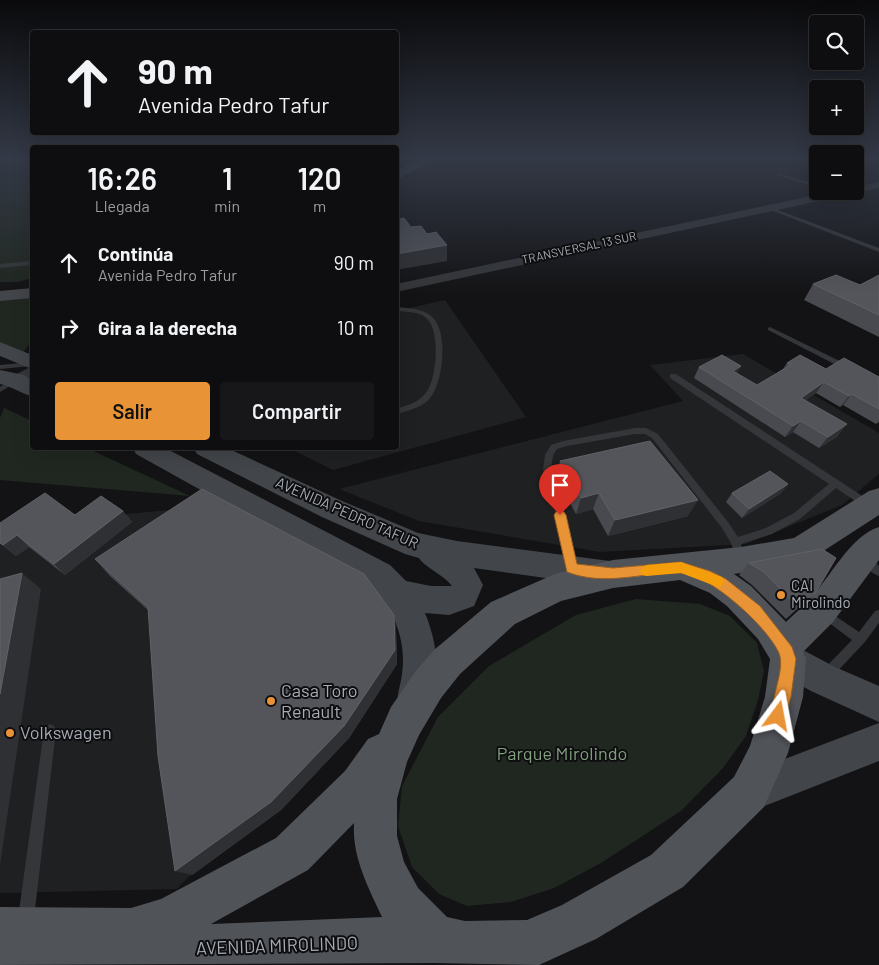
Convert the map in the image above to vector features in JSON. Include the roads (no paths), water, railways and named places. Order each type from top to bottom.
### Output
[{"type":"main road","points":[[0,296],[30,293]]},
{"type":"main road","points":[[0,348],[30,363]]},
{"type":"main road","name":"AVENIDA PEDRO TAFUR","points":[[149,450],[379,574],[389,582],[397,593],[417,633],[420,668],[409,714]]},
{"type":"main road","name":"AVENIDA PEDRO TAFUR","points":[[217,450],[332,509],[416,545],[613,574]]},
{"type":"main road","points":[[8,940],[131,932],[169,920],[292,854],[360,786],[447,662],[503,613],[531,598],[555,588],[613,574],[681,567],[738,551],[800,550],[875,503]]},
{"type":"main road","points":[[397,593],[443,601],[457,600],[464,595],[468,585],[456,567],[416,545]]},
{"type":"main road","points":[[749,792],[768,753],[784,697],[786,653],[821,611],[874,556]]},
{"type":"main road","points":[[681,567],[705,575],[721,583],[739,596],[755,611],[786,653],[823,679],[879,704]]},
{"type":"main road","points":[[409,714],[387,761],[376,799],[375,836],[383,869],[400,905],[456,948]]},
{"type":"main road","points":[[749,792],[879,742]]},
{"type":"main road","name":"AVENIDA MIROLINDO","points":[[8,940],[456,948],[528,945],[580,922],[667,871],[749,792]]},
{"type":"street","name":"TRANSVERSAL 13 SUR","points":[[399,287],[786,204]]},
{"type":"lane","points":[[770,208],[879,250]]},
{"type":"lane","points":[[0,266],[30,263]]},
{"type":"lane","points":[[399,309],[423,313],[432,320],[440,339],[435,383],[428,396],[399,410]]},
{"type":"lane","points":[[770,329],[854,371]]},
{"type":"lane","points":[[13,379],[30,366]]},
{"type":"lane","points":[[673,376],[836,484],[875,503]]},
{"type":"lane","points":[[571,568],[565,530],[547,470],[549,455],[554,447],[566,443],[634,431],[646,431],[655,436],[738,551],[797,516],[836,484]]},
{"type":"lane","points":[[821,611],[860,639]]},
{"type":"lane","points":[[823,679],[860,639],[879,615]]},
{"type":"lane","points":[[8,940],[50,730]]},
{"type":"place","name":"CAI Mirolindo","points":[[781,595]]},
{"type":"place","name":"Casa Toro Renault","points":[[271,701]]},
{"type":"place","name":"Volkswagen","points":[[10,733]]},
{"type":"park label","name":"Parque Mirolindo","points":[[562,754]]}]
